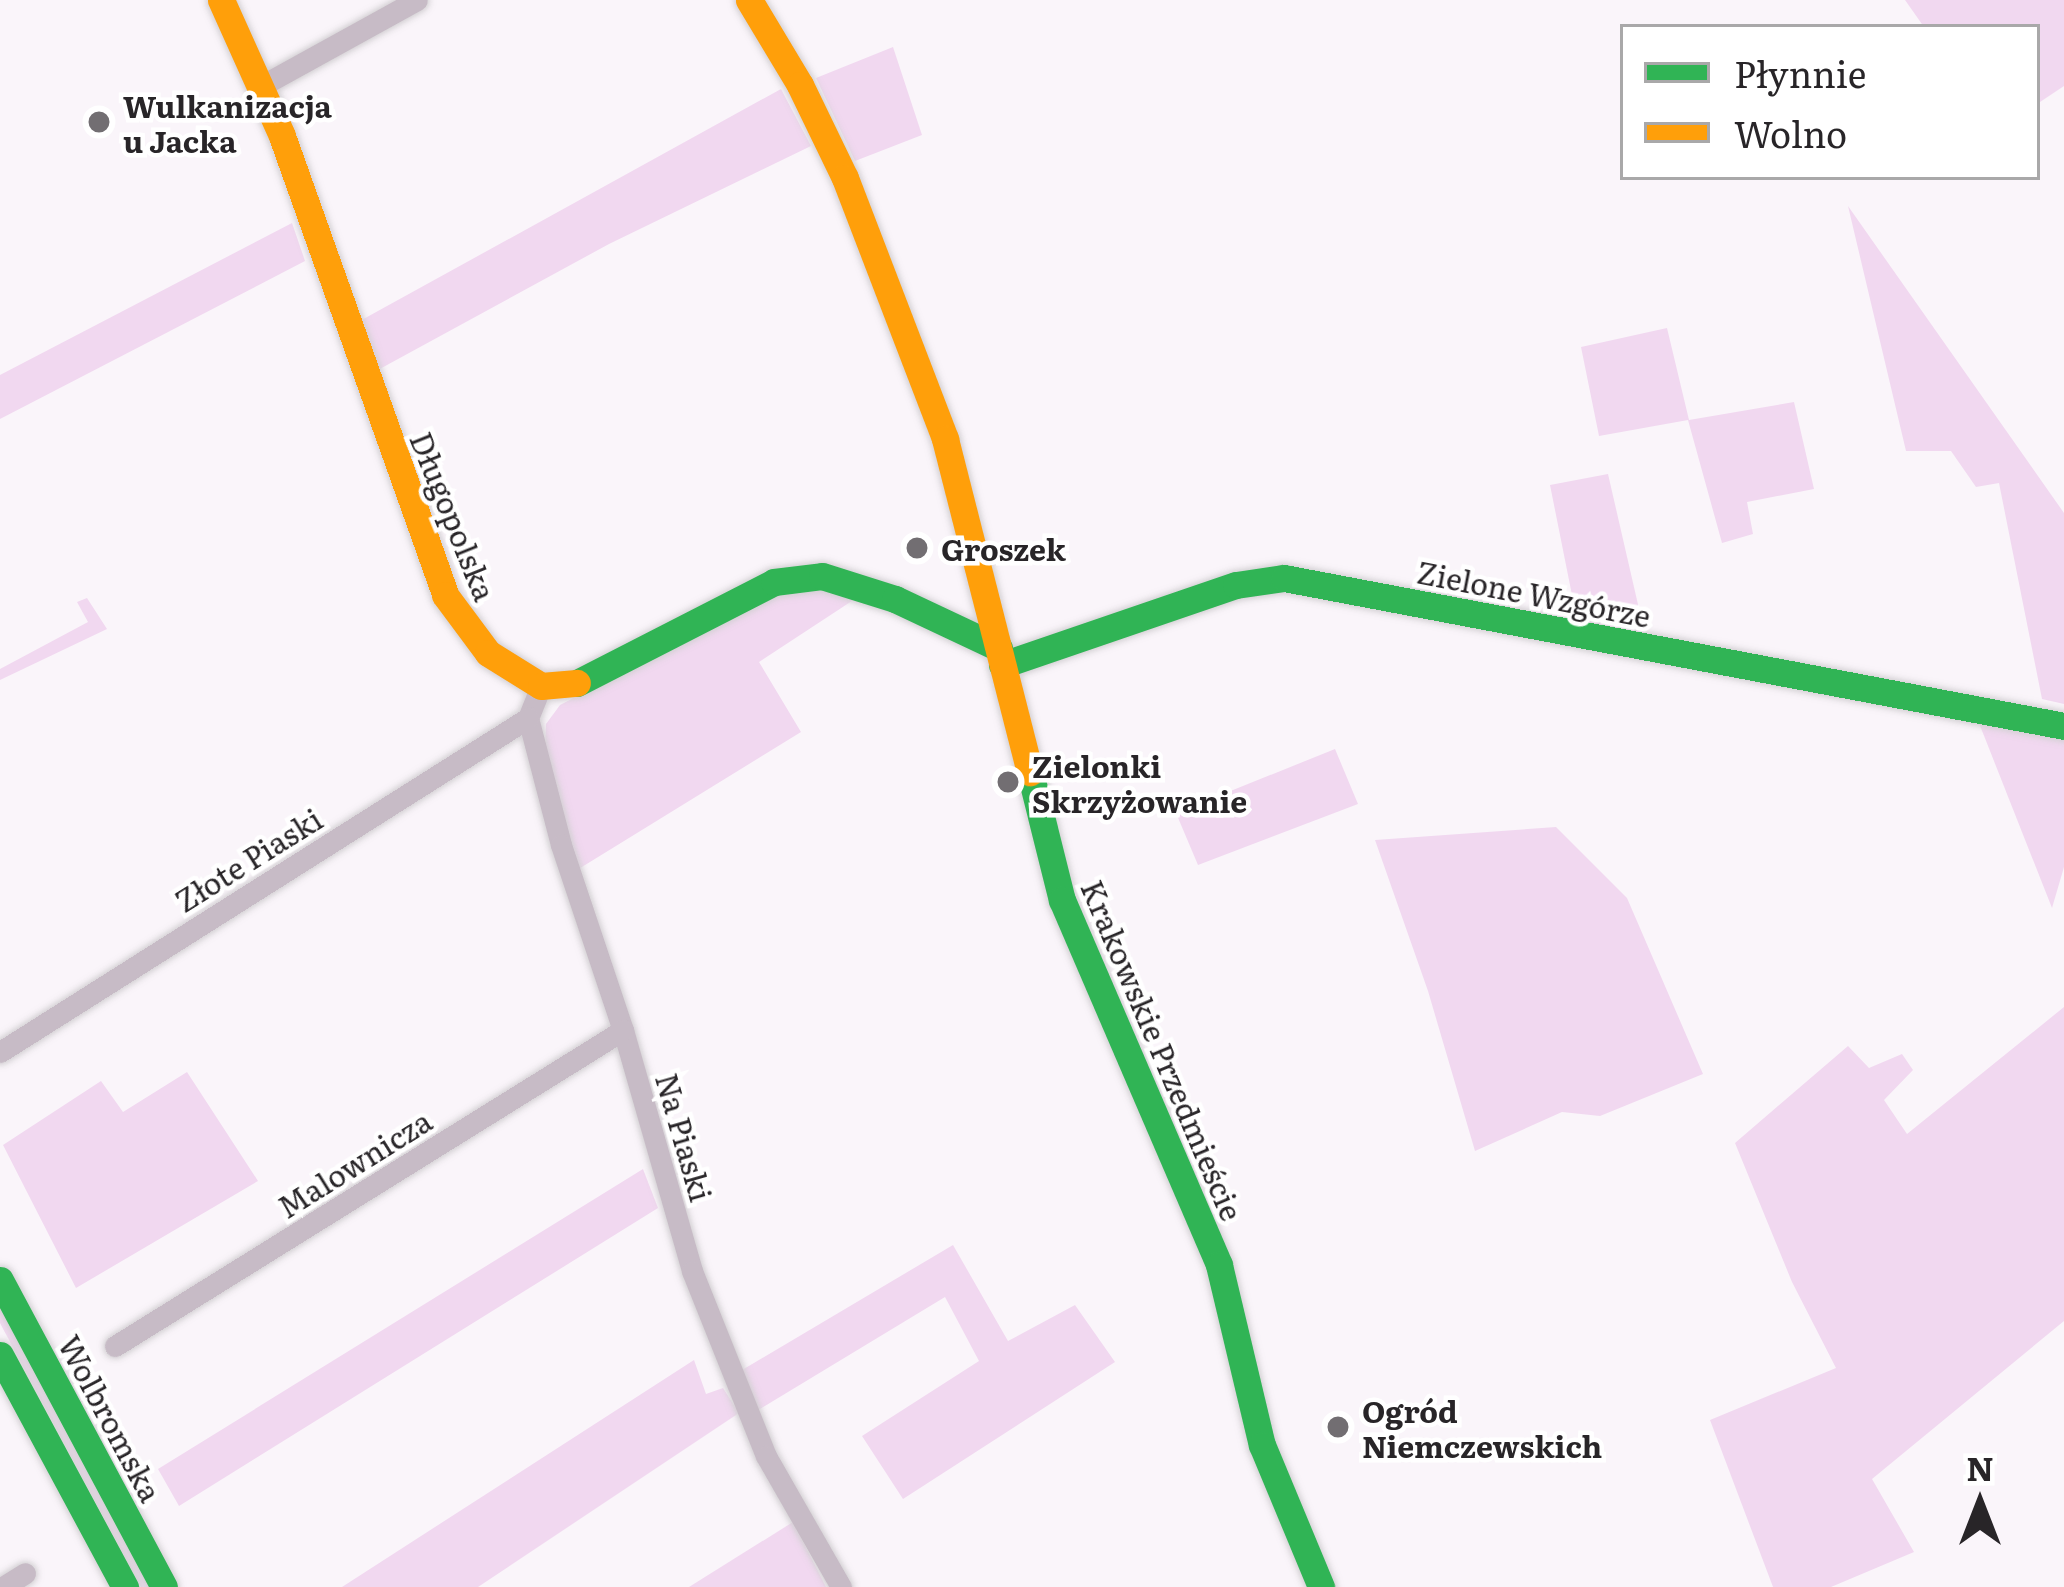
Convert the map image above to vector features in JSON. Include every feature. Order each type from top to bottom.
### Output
[{"type":"street","name":"Długopolska","points":[[220,0],[261,86],[445,595],[464,628],[488,652],[541,686]]},
{"type":"street","points":[[261,86],[416,0]]},
{"type":"street","name":"Krakowskie Przedmieście","points":[[748,0],[800,85],[850,189],[946,440],[1062,900],[1219,1265],[1262,1445],[1310,1583]]},
{"type":"street","points":[[528,718],[541,686],[575,683],[787,578],[842,578],[939,621],[1000,657]]},
{"type":"street","name":"Zielone Wzgórze","points":[[1000,657],[1236,585],[1284,578],[2064,726]]},
{"type":"street","points":[[939,621],[967,612],[982,584]]},
{"type":"street","name":"Na Piaski","points":[[528,718],[560,844],[623,1030],[692,1271],[766,1456],[841,1587]]},
{"type":"street","name":"Złote Piaski","points":[[0,1052],[528,718]]},
{"type":"street","name":"Malownicza","points":[[115,1346],[623,1030]]},
{"type":"street","name":"Wolbromska","points":[[0,1280],[164,1587]]},
{"type":"street","points":[[0,1355],[125,1587]]},
{"type":"street","points":[[3,1587],[25,1573]]},
{"type":"shaded area","points":[[1905,0],[2064,0],[2064,86],[2040,102],[2040,24],[1922,24]]},
{"type":"shaded area","points":[[893,47],[922,135],[855,161],[816,78]]},
{"type":"shaded area","points":[[781,89],[811,146],[609,244],[376,371],[358,322]]},
{"type":"shaded area","points":[[1848,206],[2064,513],[2064,704],[2042,699],[1999,483],[1976,487],[1951,451],[1906,451]]},
{"type":"shaded area","points":[[292,223],[305,261],[0,419],[0,375]]},
{"type":"shaded area","points":[[1667,328],[1689,420],[1794,402],[1814,489],[1747,502],[1753,534],[1722,543],[1688,420],[1599,436],[1581,347]]},
{"type":"shaded area","points":[[1608,474],[1645,635],[1578,625],[1550,485]]},
{"type":"shaded area","points":[[831,589],[858,597],[759,662],[801,732],[577,870],[545,752],[546,724],[560,705],[769,597]]},
{"type":"shaded area","points":[[87,598],[107,629],[0,680],[0,669],[88,622],[77,602]]},
{"type":"shaded area","points":[[1977,718],[2064,734],[2064,867],[2052,908]]},
{"type":"shaded area","points":[[1335,749],[1358,804],[1198,865],[1176,813]]},
{"type":"shaded area","points":[[1556,827],[1627,898],[1703,1074],[1600,1116],[1562,1112],[1475,1151],[1428,991],[1375,840]]},
{"type":"shaded area","points":[[2064,1007],[2064,1321],[1872,1479],[1914,1552],[1831,1587],[1773,1587],[1710,1420],[1836,1368],[1792,1282],[1735,1143],[1848,1046],[1869,1068],[1902,1054],[1913,1070],[1884,1100],[1907,1134]]},
{"type":"shaded area","points":[[187,1072],[258,1181],[76,1288],[3,1145],[101,1081],[123,1112]]},
{"type":"shaded area","points":[[643,1169],[658,1208],[179,1506],[158,1469]]},
{"type":"shaded area","points":[[953,1245],[1008,1341],[1075,1305],[1115,1362],[903,1499],[862,1436],[979,1361],[945,1297],[755,1412],[737,1373]]},
{"type":"shaded area","points":[[0,1308],[149,1587],[141,1587],[0,1323]]},
{"type":"shaded area","points":[[694,1360],[706,1394],[723,1388],[739,1413],[478,1587],[342,1587]]},
{"type":"shaded area","points":[[793,1522],[826,1587],[689,1587]]},
{"type":"traffic: fast","points":[[577,683],[774,582],[822,576],[895,599],[999,648]]},
{"type":"traffic: fast","points":[[1002,665],[1236,585],[1284,578],[2064,726]]},
{"type":"traffic: fast","points":[[1030,772],[1062,900],[1219,1265],[1262,1445],[1321,1587]]},
{"type":"traffic: fast","points":[[0,1280],[164,1587]]},
{"type":"traffic: fast","points":[[0,1355],[125,1587]]},
{"type":"traffic: slow","points":[[221,0],[282,136],[445,595],[488,653],[541,686],[577,683]]},
{"type":"traffic: slow","points":[[749,0],[800,85],[845,178],[945,439],[1030,772]]},
{"type":"place","name":"Wulkanizacja u Jacka","points":[[99,122]]},
{"type":"place","name":"Groszek","points":[[917,548]]},
{"type":"place","name":"Zielonki Skrzyżowanie","points":[[1008,782]]},
{"type":"place","name":"Ogród Niemczewskich","points":[[1338,1427]]}]
